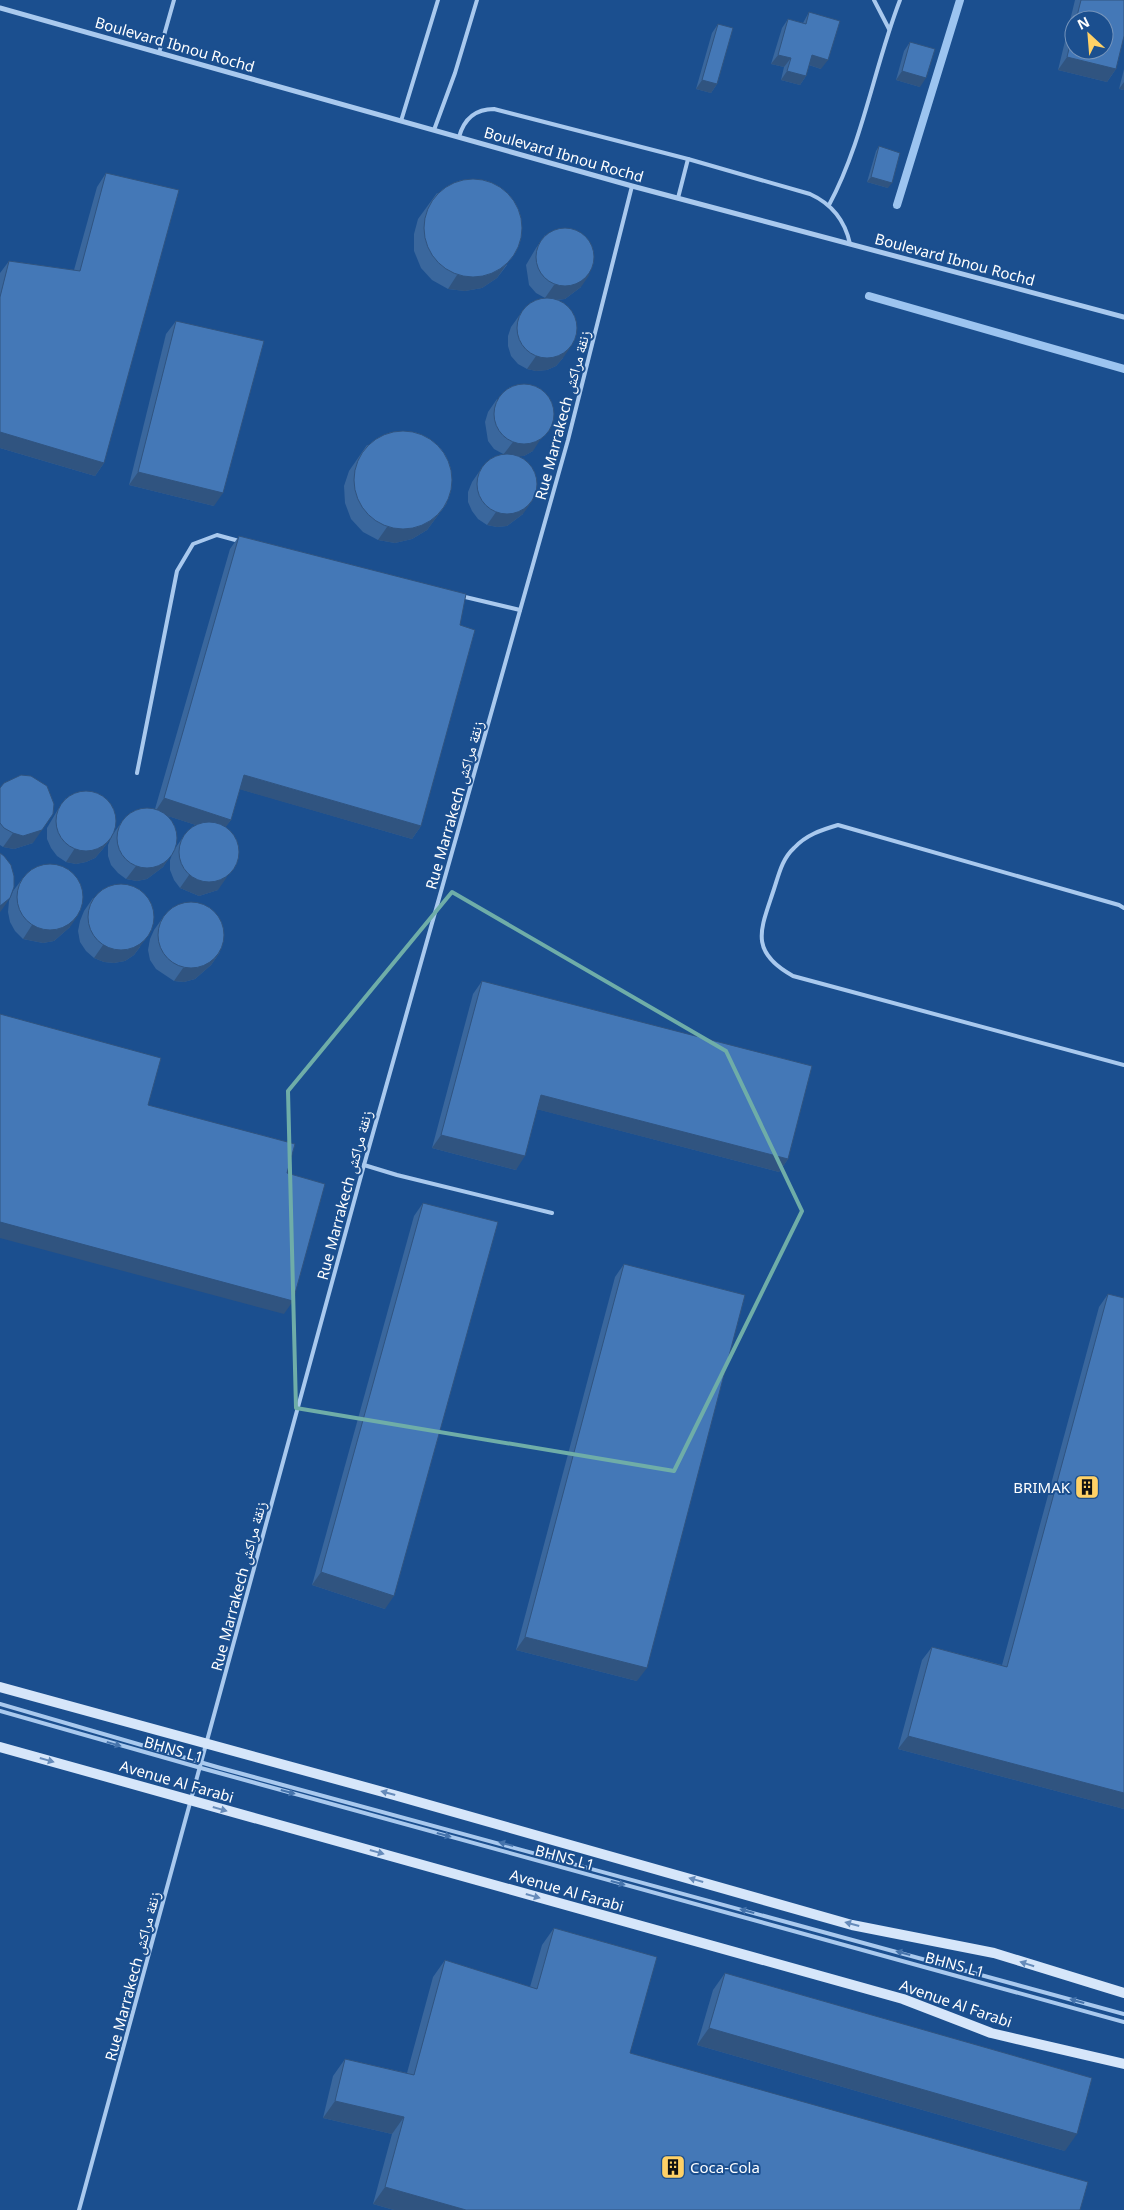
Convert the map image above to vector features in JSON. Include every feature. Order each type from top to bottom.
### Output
[{"type":"street","name":"Boulevard Ibnou Rochd","points":[[0,8],[632,186],[1124,317]]},
{"type":"street","points":[[0,1687],[403,1798],[852,1925],[994,1953],[1124,1994]]},
{"type":"street","name":"Avenue Al Farabi","points":[[0,1747],[903,1999],[990,2033],[1124,2064]]},
{"type":"lane","points":[[158,53],[174,0]]},
{"type":"lane","points":[[402,121],[438,0]]},
{"type":"lane","points":[[434,130],[455,73],[477,0]]},
{"type":"lane","points":[[874,0],[889,29]]},
{"type":"lane","points":[[828,205],[844,176],[889,29],[900,0]]},
{"type":"lane","points":[[459,137],[461,129],[471,115],[479,111],[494,109],[688,159],[810,194],[828,205],[843,222],[850,244]]},
{"type":"lane","points":[[678,198],[688,159]]},
{"type":"lane","name":"Rue Marrakech زنقة مراكش","points":[[79,2210],[364,1165],[568,440],[632,186]]},
{"type":"lane","points":[[137,773],[177,571],[193,544],[217,535],[245,542]]},
{"type":"lane","points":[[460,596],[520,610]]},
{"type":"lane","points":[[1124,908],[838,825],[812,834],[794,848],[783,860],[760,931],[764,948],[776,967],[793,976],[1124,1065]]},
{"type":"lane","points":[[364,1165],[397,1176],[552,1213]]},
{"type":"lane","name":"BHNS L1","points":[[0,1704],[202,1762],[1124,2014]]},
{"type":"lane","name":"BHNS L1","points":[[0,1711],[200,1768],[1124,2022]]},
{"type":"highlighted area","points":[[452,892],[726,1051],[802,1211],[674,1471],[296,1408],[288,1091]]},
{"type":"building","points":[[1081,0],[1124,0],[1124,36],[1116,69],[1079,60],[1114,60],[1114,10],[1078,10]]},
{"type":"building","points":[[809,12],[840,21],[828,60],[812,55],[806,76],[787,71],[791,58],[778,55],[788,19],[806,24]]},
{"type":"building","points":[[718,24],[733,28],[717,84],[702,80]]},
{"type":"building","points":[[910,42],[935,49],[926,78],[902,71]]},
{"type":"building","points":[[879,146],[900,153],[892,183],[871,177]]},
{"type":"building","points":[[106,173],[179,190],[104,463],[0,432],[0,297],[9,261],[80,271]]},
{"type":"building","points":[[463,179],[483,179],[492,182],[508,193],[519,209],[522,218],[522,238],[519,247],[508,263],[492,274],[483,277],[463,277],[446,269],[432,255],[424,238],[424,218],[432,201],[446,187]]},
{"type":"building","points":[[559,228],[571,228],[581,232],[590,241],[594,263],[586,278],[571,286],[559,286],[549,282],[540,273],[536,263],[536,251],[540,241],[549,232]]},
{"type":"building","points":[[547,298],[564,303],[572,311],[577,328],[572,345],[564,353],[547,358],[530,353],[522,345],[517,328],[522,311],[530,303]]},
{"type":"building","points":[[176,321],[264,341],[223,493],[138,472]]},
{"type":"building","points":[[524,384],[540,389],[545,393],[549,398],[554,414],[549,430],[545,435],[540,439],[524,444],[508,439],[503,435],[499,430],[494,414],[499,398],[503,393],[508,389]]},
{"type":"building","points":[[403,431],[422,434],[438,445],[449,461],[452,480],[449,499],[438,515],[422,526],[403,529],[384,526],[368,515],[357,499],[354,480],[357,461],[368,445],[384,434]]},
{"type":"building","points":[[507,454],[523,459],[528,463],[532,468],[537,484],[532,500],[528,505],[523,509],[507,514],[491,509],[486,505],[482,500],[477,484],[482,468],[486,463],[491,459]]},
{"type":"building","points":[[239,536],[466,594],[460,625],[475,630],[421,826],[244,775],[231,820],[164,798]]},
{"type":"building","points":[[21,775],[31,776],[47,786],[54,804],[53,814],[42,830],[23,836],[4,828],[0,823],[0,788],[4,783]]},
{"type":"building","points":[[86,791],[102,796],[107,800],[111,805],[116,821],[111,837],[107,842],[102,846],[86,851],[70,846],[65,842],[61,837],[56,821],[61,805],[65,800],[70,796]]},
{"type":"building","points":[[147,808],[163,813],[168,817],[172,822],[177,838],[172,854],[168,859],[163,863],[147,868],[131,863],[126,859],[122,854],[117,838],[122,822],[126,817],[131,813]]},
{"type":"building","points":[[209,822],[225,827],[230,831],[234,836],[239,852],[234,868],[230,873],[225,877],[209,882],[193,877],[188,873],[184,868],[179,852],[184,836],[188,831],[193,827]]},
{"type":"building","points":[[0,853],[11,865],[14,887],[10,898],[0,906]]},
{"type":"building","points":[[50,864],[63,867],[73,874],[80,884],[83,897],[80,910],[73,920],[63,927],[50,930],[37,927],[27,920],[20,910],[17,897],[20,884],[27,874],[37,867]]},
{"type":"building","points":[[121,884],[134,886],[149,899],[152,904],[154,917],[152,930],[139,945],[134,948],[121,950],[108,948],[93,935],[90,930],[88,917],[90,904],[103,889],[108,886]]},
{"type":"building","points":[[191,902],[204,905],[214,912],[221,922],[224,935],[221,948],[214,958],[204,965],[191,968],[178,965],[168,958],[161,948],[158,935],[161,922],[168,912],[178,905]]},
{"type":"building","points":[[482,981],[812,1066],[788,1159],[541,1095],[525,1156],[441,1135]]},
{"type":"building","points":[[0,1014],[161,1058],[148,1105],[295,1144],[287,1173],[325,1184],[293,1301],[0,1222]]},
{"type":"building","points":[[423,1203],[498,1222],[394,1596],[321,1572]]},
{"type":"building","points":[[624,1264],[745,1295],[647,1668],[525,1637]]},
{"type":"building","name":"BRIMAK","points":[[1108,1294],[1124,1298],[1124,1793],[908,1736],[932,1647],[1007,1667]]},
{"type":"building","points":[[554,1928],[657,1957],[630,2053],[1088,2182],[1080,2210],[466,2210],[385,2187],[404,2117],[335,2101],[345,2059],[414,2075],[445,1960],[537,1989]]},
{"type":"building","points":[[725,1973],[1092,2078],[1077,2134],[709,2028]]},
{"type":"waterway","points":[[897,205],[960,0]]},
{"type":"waterway","points":[[869,296],[1124,369]]},
{"type":"place","name":"BRIMAK","points":[[1087,1487]]},
{"type":"place","name":"Coca-Cola","points":[[673,2167]]}]
